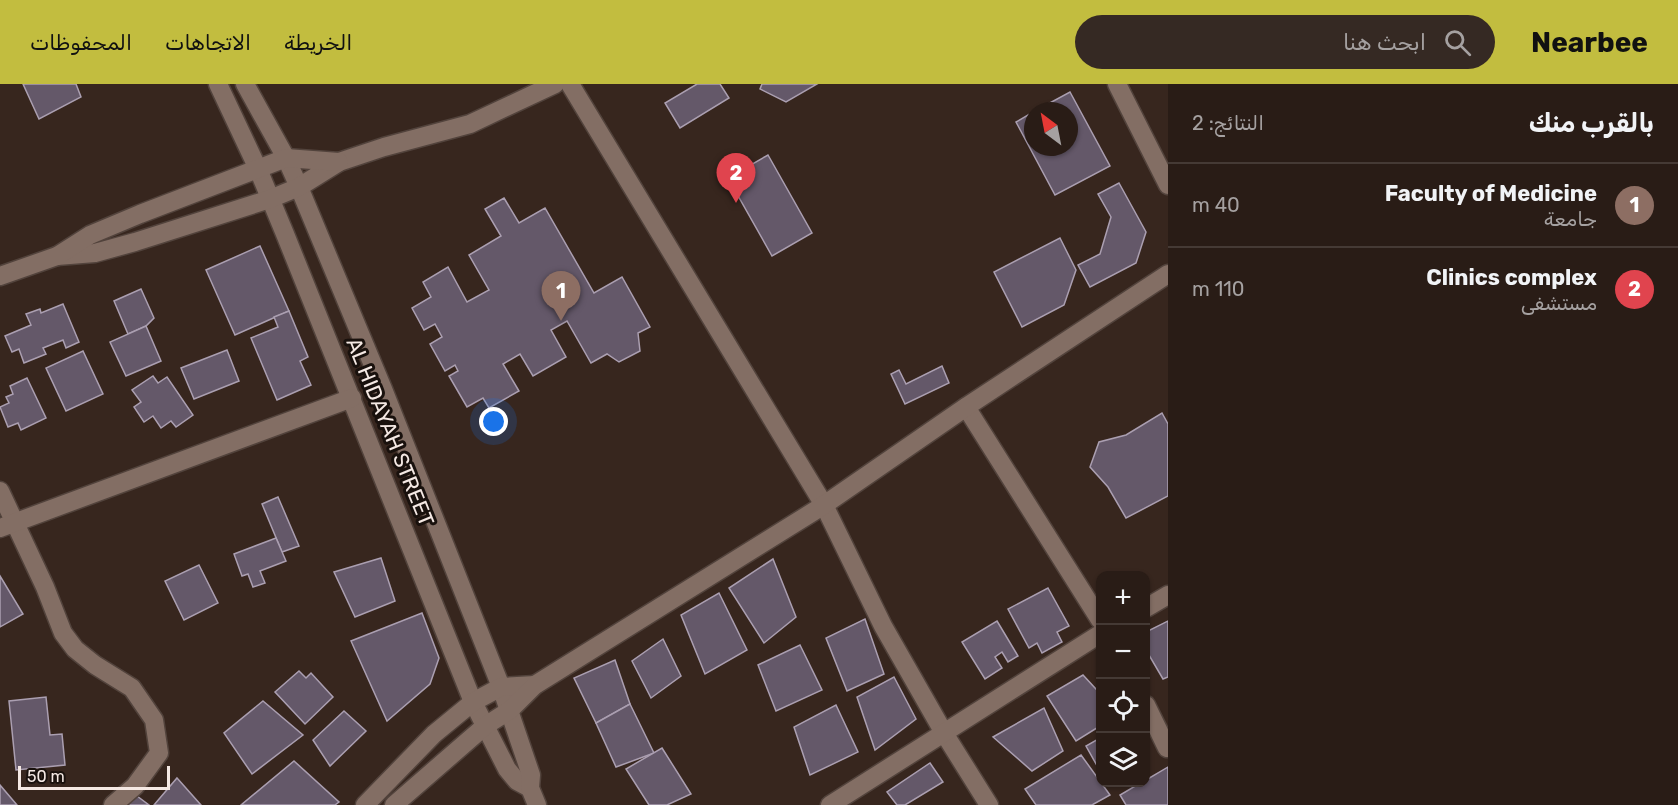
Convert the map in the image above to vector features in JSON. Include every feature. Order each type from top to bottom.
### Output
[{"type":"street","name":"AL HIDAYAH STREET","points":[[218,84],[258,169],[473,702],[507,768],[533,797]]},
{"type":"street","name":"AL HIDAYAH STREET","points":[[245,84],[286,158],[370,358],[510,710],[531,775],[533,797]]},
{"type":"street","points":[[57,256],[95,253],[270,199],[299,187],[339,162],[384,147],[470,124],[555,84]]},
{"type":"street","points":[[570,84],[824,505],[883,626],[944,733],[989,805]]},
{"type":"street","points":[[1117,84],[1168,185]]},
{"type":"street","points":[[0,276],[57,256],[90,235],[286,158],[339,162]]},
{"type":"street","points":[[394,805],[485,726],[510,710],[536,685],[824,505],[966,407],[1168,274]]},
{"type":"street","points":[[7,525],[352,398]]},
{"type":"street","points":[[966,407],[1096,612]]},
{"type":"street","points":[[0,491],[7,525],[45,587],[63,633],[75,649],[95,665],[132,688],[154,720],[159,753],[135,786],[113,805]]},
{"type":"street","points":[[1150,606],[1168,595]]},
{"type":"street","points":[[830,805],[1096,637]]},
{"type":"street","points":[[365,805],[434,734],[473,702],[501,687],[536,685]]},
{"type":"street","points":[[1150,713],[1167,748]]},
{"type":"building","points":[[23,84],[76,84],[81,97],[39,119]]},
{"type":"building","points":[[697,84],[720,84],[729,98],[680,128],[665,103]]},
{"type":"building","points":[[762,84],[817,84],[786,102],[760,89]]},
{"type":"building","points":[[1070,92],[1075,102],[1052,102]]},
{"type":"building","points":[[1078,107],[1110,166],[1055,195],[1034,156],[1078,156]]},
{"type":"building","points":[[1024,117],[1024,137],[1016,122]]},
{"type":"building","points":[[768,155],[812,233],[772,256],[728,178]]},
{"type":"building","points":[[1119,183],[1146,232],[1136,263],[1090,287],[1078,265],[1100,254],[1111,217],[1098,194]]},
{"type":"building","points":[[504,198],[519,223],[545,208],[594,293],[622,277],[650,327],[638,333],[640,351],[619,362],[607,354],[591,363],[567,321],[551,330],[566,357],[533,376],[520,354],[503,364],[519,391],[489,408],[483,398],[467,407],[449,376],[458,371],[455,365],[445,371],[430,344],[442,337],[435,324],[424,330],[412,308],[431,297],[423,282],[448,267],[467,302],[489,290],[469,255],[501,236],[485,209]]},
{"type":"building","points":[[1060,238],[1076,270],[1064,305],[1022,327],[994,272]]},
{"type":"building","points":[[260,246],[289,311],[235,335],[206,270]]},
{"type":"building","points":[[141,289],[154,318],[146,326],[128,334],[114,301]]},
{"type":"building","points":[[63,304],[79,342],[66,348],[63,340],[43,348],[46,354],[24,363],[19,349],[12,352],[5,336],[31,325],[26,314],[40,309],[41,313]]},
{"type":"building","points":[[289,311],[308,357],[300,361],[311,385],[277,400],[251,338],[278,327],[274,317]]},
{"type":"building","points":[[146,326],[161,361],[126,376],[110,342]]},
{"type":"building","points":[[227,350],[239,381],[194,399],[181,368]]},
{"type":"building","points":[[83,351],[103,394],[66,411],[46,368]]},
{"type":"building","points":[[942,366],[949,383],[905,404],[891,374],[899,370],[906,384]]},
{"type":"building","points":[[153,376],[158,383],[167,377],[193,415],[176,427],[171,421],[161,428],[153,416],[144,422],[134,407],[141,402],[132,390]]},
{"type":"building","points":[[27,378],[46,418],[21,430],[18,423],[8,427],[0,407],[9,403],[6,397],[13,394],[10,386]]},
{"type":"building","points":[[1162,413],[1168,424],[1168,496],[1126,518],[1108,487],[1090,467],[1099,442],[1126,435]]},
{"type":"building","points":[[278,497],[299,546],[282,552],[262,504]]},
{"type":"building","points":[[276,538],[286,561],[260,571],[265,583],[253,587],[248,574],[242,576],[234,554]]},
{"type":"building","points":[[381,558],[395,601],[355,617],[334,572]]},
{"type":"building","points":[[773,559],[796,617],[764,643],[729,588]]},
{"type":"building","points":[[199,565],[218,603],[184,620],[165,581]]},
{"type":"building","points":[[0,576],[23,614],[0,627]]},
{"type":"building","points":[[1048,588],[1069,626],[1057,632],[1062,642],[1042,653],[1037,643],[1029,648],[1008,609]]},
{"type":"building","points":[[719,593],[747,650],[705,674],[681,615]]},
{"type":"building","points":[[422,613],[439,658],[430,684],[387,721],[351,641]]},
{"type":"building","points":[[865,619],[884,674],[847,691],[826,638]]},
{"type":"building","points":[[997,621],[1018,656],[1008,662],[1002,652],[995,657],[1002,668],[985,679],[962,642]]},
{"type":"building","points":[[1168,621],[1168,677],[1163,679],[1150,657],[1150,630]]},
{"type":"building","points":[[663,639],[681,676],[651,698],[632,661]]},
{"type":"building","points":[[800,645],[822,690],[776,711],[758,665]]},
{"type":"building","points":[[615,660],[630,704],[596,723],[574,678]]},
{"type":"building","points":[[299,671],[306,678],[311,673],[333,697],[305,724],[275,692]]},
{"type":"building","points":[[1083,675],[1096,689],[1096,728],[1076,741],[1047,696]]},
{"type":"building","points":[[894,677],[916,719],[875,750],[857,697]]},
{"type":"building","points":[[46,697],[50,735],[62,734],[65,765],[16,770],[9,701]]},
{"type":"building","points":[[263,701],[303,735],[252,774],[224,733]]},
{"type":"building","points":[[630,704],[654,753],[616,767],[596,723]]},
{"type":"building","points":[[836,705],[858,752],[810,775],[794,727]]},
{"type":"building","points":[[1044,708],[1063,751],[1032,771],[993,737]]},
{"type":"building","points":[[344,711],[366,731],[330,766],[313,740]]},
{"type":"building","points":[[1096,740],[1096,764],[1086,746]]},
{"type":"building","points":[[662,748],[691,794],[667,805],[649,805],[626,769]]},
{"type":"building","points":[[1081,755],[1096,776],[1096,787],[1104,787],[1110,795],[1092,805],[1036,805],[1025,789]]},
{"type":"building","points":[[294,761],[339,802],[335,805],[241,805]]},
{"type":"building","points":[[930,763],[943,782],[905,805],[897,805],[887,792]]},
{"type":"building","points":[[1168,767],[1168,805],[1126,805],[1120,795],[1134,787],[1150,787],[1150,778]]},
{"type":"building","points":[[177,778],[201,805],[154,805]]},
{"type":"building","points":[[0,785],[17,805],[0,805]]},
{"type":"building","points":[[137,796],[149,805],[125,805]]},
{"type":"place","name":"Clinics complex","points":[[736,203]]},
{"type":"place","name":"Faculty of Medicine","points":[[561,321]]}]
